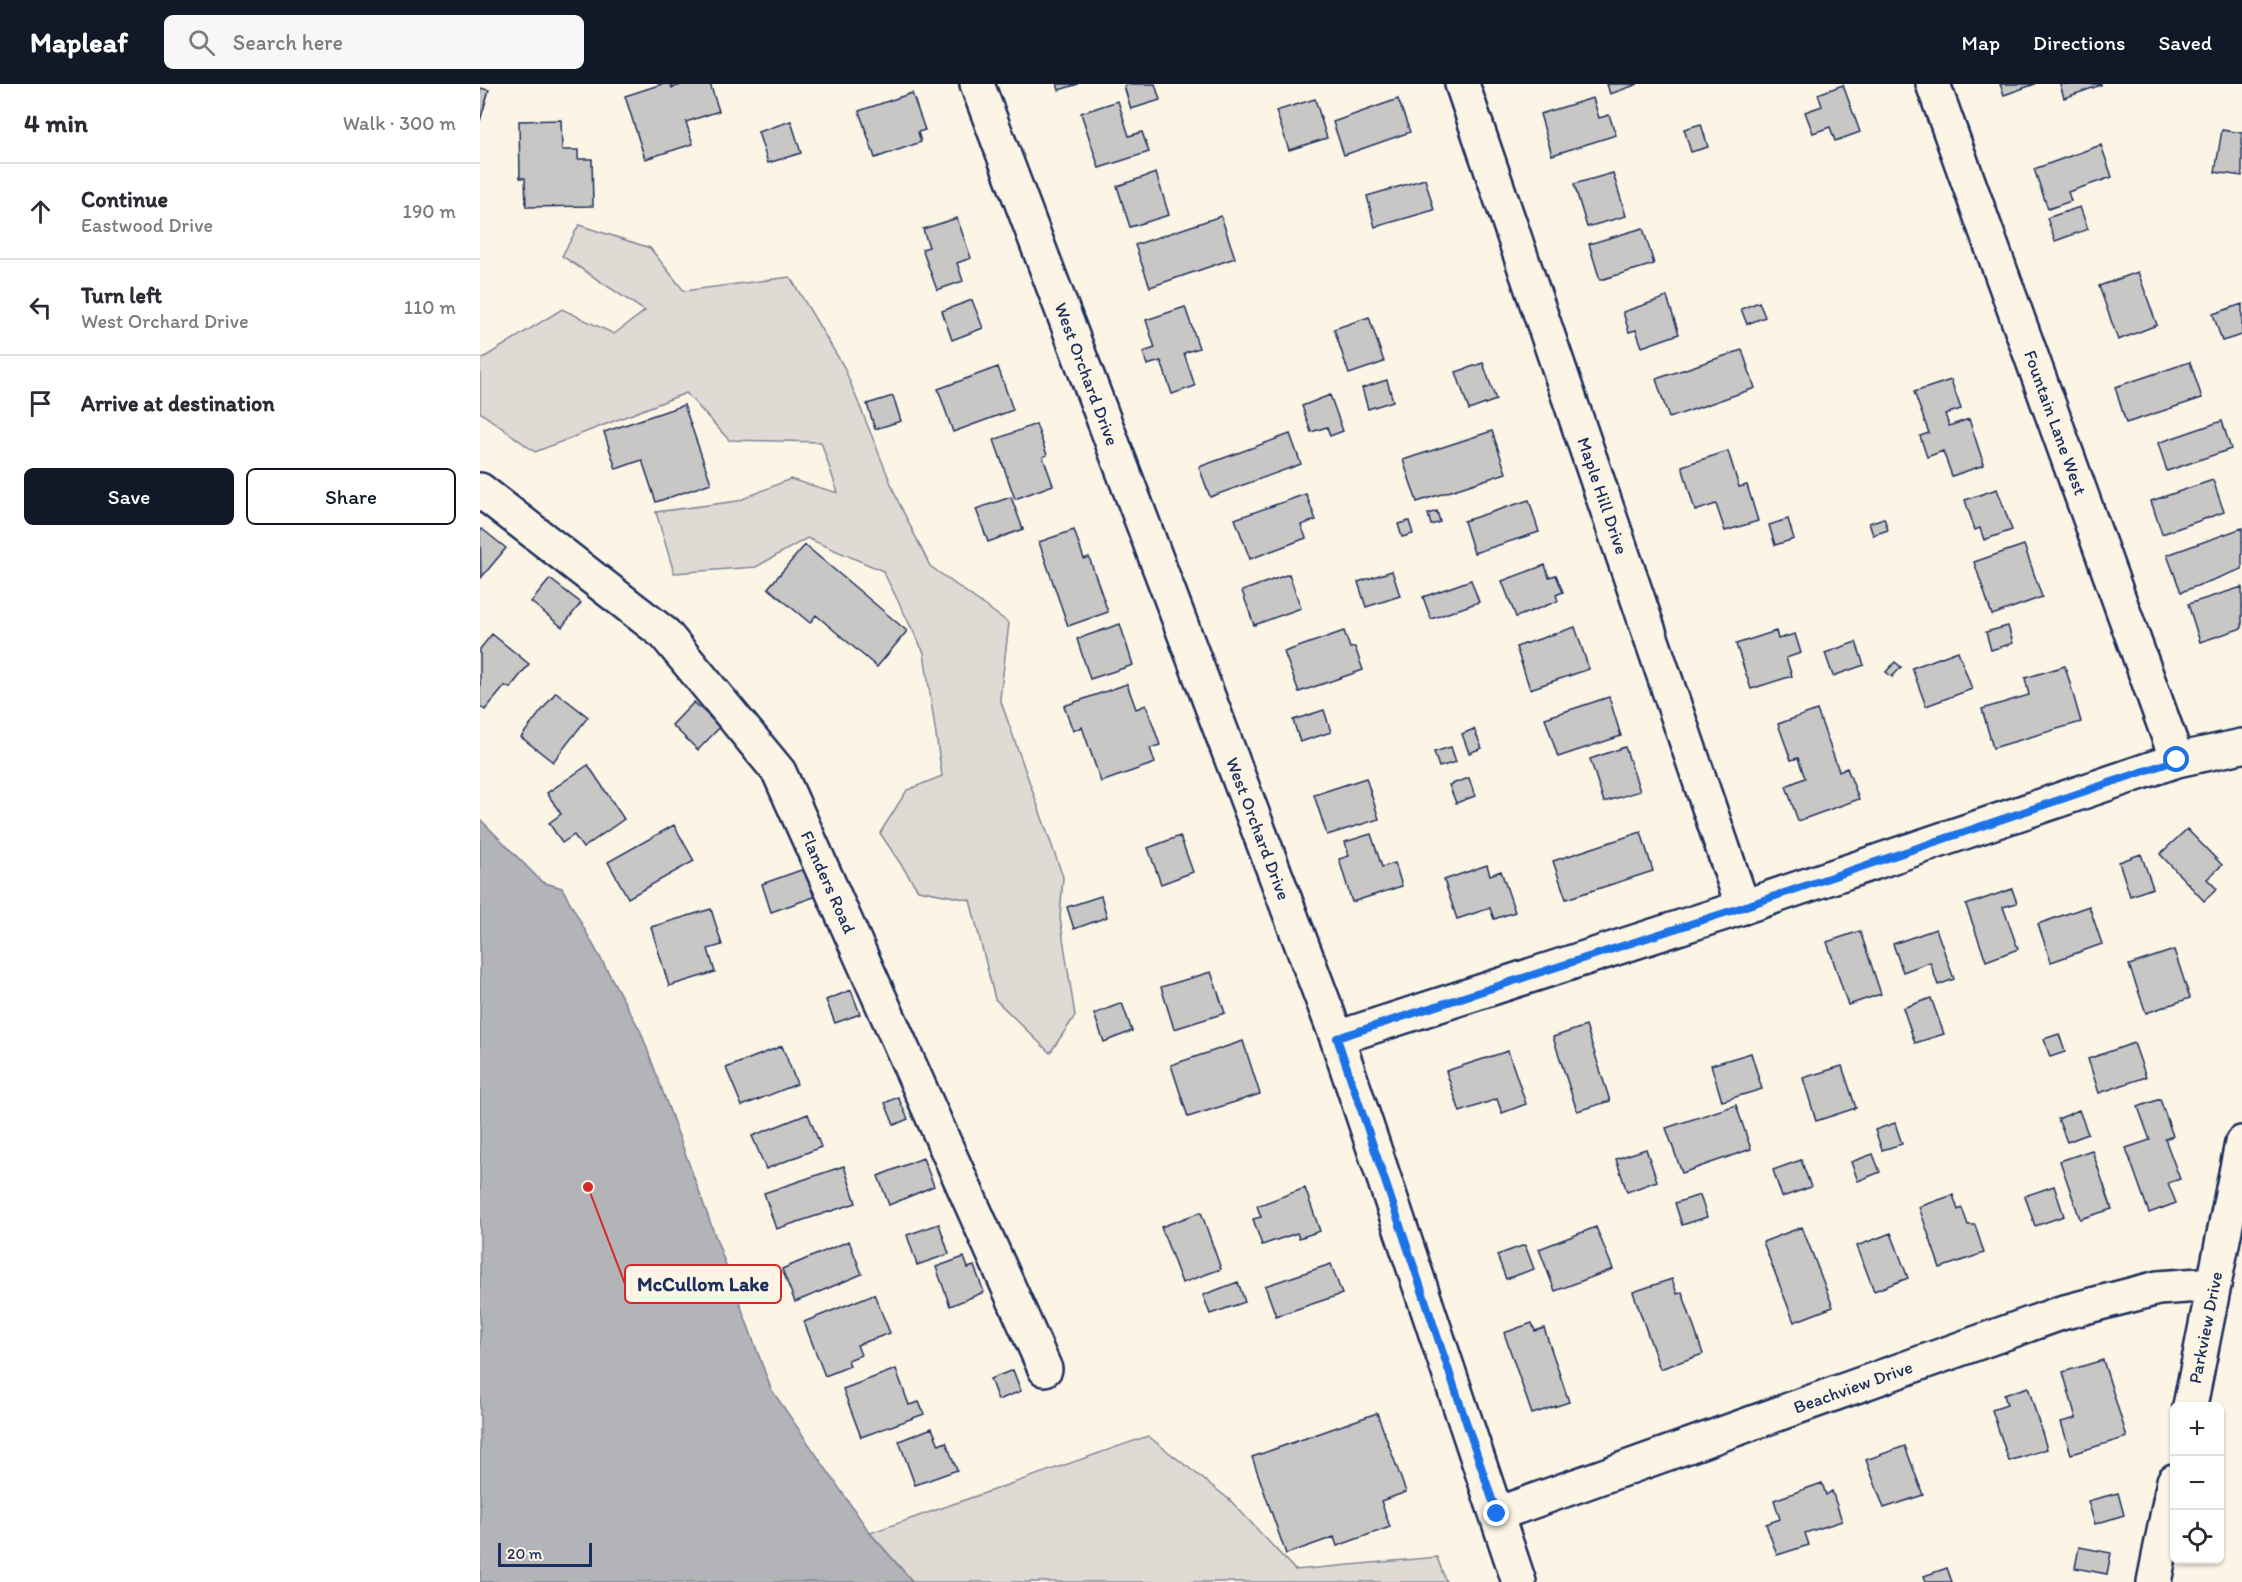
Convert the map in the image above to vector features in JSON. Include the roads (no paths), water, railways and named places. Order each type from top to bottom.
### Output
[{"type":"street","name":"West Orchard Drive","points":[[977,84],[1337,1038],[1519,1582]]},
{"type":"street","name":"Maple Hill Drive","points":[[1462,84],[1743,907]]},
{"type":"street","name":"Fountain Lane West","points":[[1933,84],[2177,760]]},
{"type":"street","name":"Flanders Road","points":[[480,490],[665,634],[779,772],[1046,1369]]},
{"type":"street","points":[[1337,1038],[1743,907],[2177,760],[2242,746]]},
{"type":"street","name":"Parkview Drive","points":[[2191,1402],[2242,1143]]},
{"type":"street","name":"Beachview Drive","points":[[1497,1514],[2061,1313],[2158,1288],[2214,1284]]},
{"type":"street","points":[[2154,1582],[2170,1505]]},
{"type":"place","name":"McCullom Lake","points":[[588,1187]]}]
